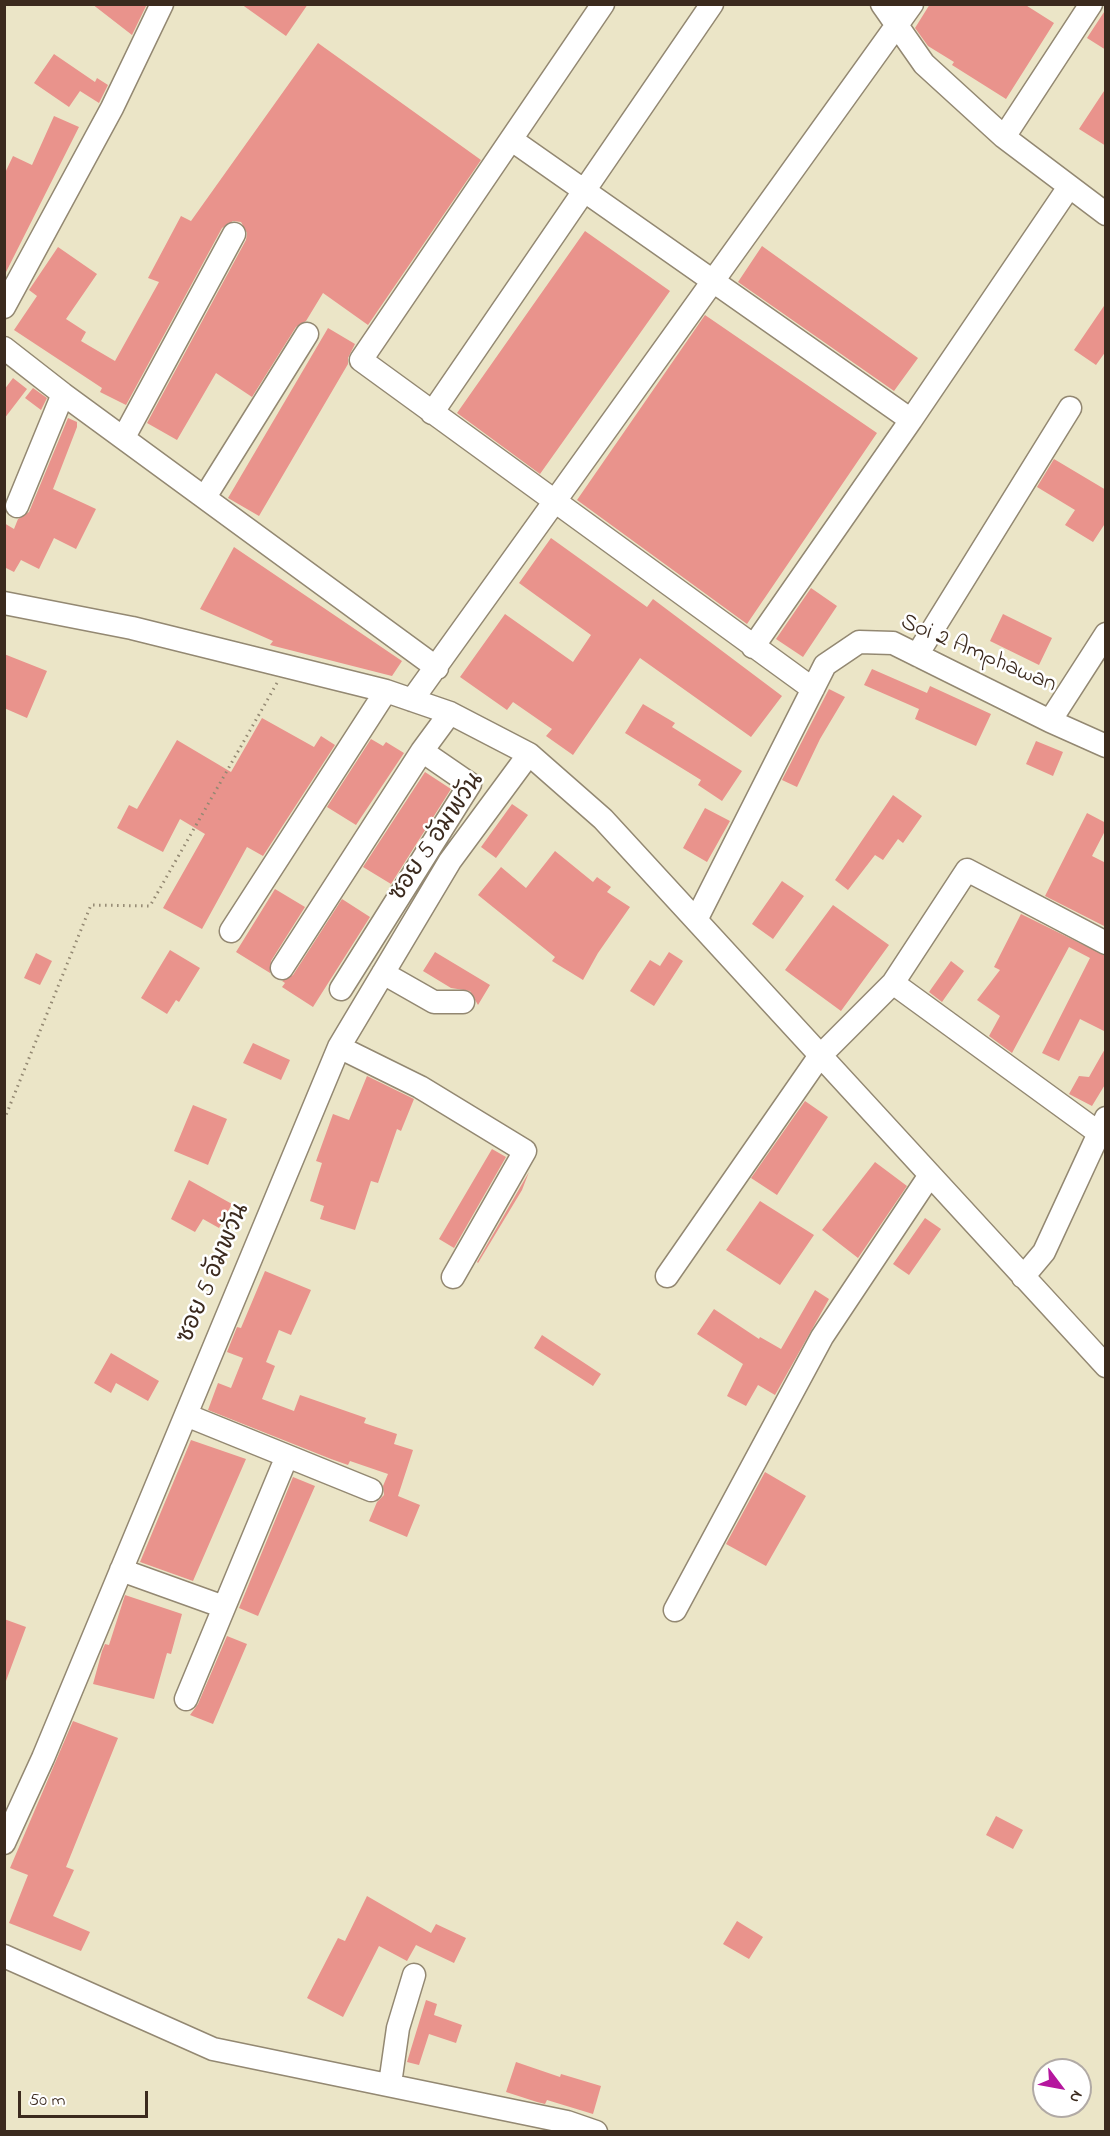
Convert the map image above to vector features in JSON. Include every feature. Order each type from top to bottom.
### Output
[{"type":"street","points":[[4,307],[112,108],[162,4]]},
{"type":"street","points":[[603,4],[361,360],[813,689]]},
{"type":"street","points":[[432,413],[712,4]]},
{"type":"street","points":[[882,4],[924,64],[1004,137],[1069,187],[1103,205]]},
{"type":"street","points":[[412,700],[898,27],[912,4]]},
{"type":"street","points":[[1004,137],[1091,4]]},
{"type":"street","points":[[512,140],[911,420]]},
{"type":"street","points":[[753,647],[1069,187]]},
{"type":"street","points":[[124,437],[234,234]]},
{"type":"street","points":[[205,497],[307,334]]},
{"type":"street","points":[[4,348],[63,394],[437,668]]},
{"type":"street","points":[[18,506],[63,394]]},
{"type":"street","points":[[917,655],[1070,408]]},
{"type":"street","points":[[4,603],[132,628],[386,691],[450,713],[529,754],[603,819],[819,1057],[1106,1366]]},
{"type":"street","name":"Soi 2 Amphawan","points":[[696,920],[825,665],[859,642],[893,644],[1050,720],[1106,634]]},
{"type":"street","points":[[231,931],[386,691]]},
{"type":"street","points":[[282,968],[422,751],[450,713]]},
{"type":"street","points":[[1050,720],[1106,746]]},
{"type":"street","points":[[341,989],[470,784],[422,751]]},
{"type":"street","name":"ซอย 5 อัมพวัน","points":[[4,1843],[121,1570],[339,1047],[450,861],[529,754]]},
{"type":"street","points":[[667,1276],[819,1057],[893,983],[967,870],[1106,943]]},
{"type":"street","points":[[383,973],[434,1002],[463,1002]]},
{"type":"street","points":[[893,983],[1102,1125],[1044,1252],[1023,1277]]},
{"type":"street","points":[[339,1047],[420,1087],[525,1151],[453,1277]]},
{"type":"street","points":[[675,1610],[822,1337],[930,1174]]},
{"type":"street","points":[[186,1415],[371,1490]]},
{"type":"street","points":[[186,1699],[287,1456]]},
{"type":"street","points":[[121,1570],[224,1606]]},
{"type":"street","points":[[4,1956],[213,2049],[567,2122],[596,2132]]},
{"type":"street","points":[[390,2084],[398,2028],[414,1975]]},
{"type":"path","points":[[4,1120],[91,905],[150,906],[287,666]]},
{"type":"building","points":[[92,4],[147,4],[132,35]]},
{"type":"building","points":[[241,4],[308,4],[286,36]]},
{"type":"building","points":[[930,4],[1024,4],[1054,23],[1006,99],[952,65],[954,62],[928,46],[915,28]]},
{"type":"building","points":[[1106,9],[1106,50],[1087,38]]},
{"type":"building","points":[[318,43],[481,160],[368,325],[323,293],[306,321],[296,327],[252,397],[216,373],[177,440],[147,423],[246,240],[247,233],[241,222],[233,221],[222,228],[126,405],[100,392],[102,388],[14,330],[37,296],[29,290],[58,247],[97,274],[66,319],[86,332],[81,341],[115,361],[159,282],[148,278],[181,216],[191,221]]},
{"type":"building","points":[[54,54],[95,82],[97,78],[108,85],[99,103],[80,91],[69,107],[34,83]]},
{"type":"building","points":[[1106,88],[1106,146],[1079,129]]},
{"type":"building","points":[[54,116],[79,127],[4,276],[4,175],[13,156],[32,165]]},
{"type":"building","points":[[585,231],[670,291],[540,474],[457,413]]},
{"type":"building","points":[[762,246],[918,358],[894,391],[738,282]]},
{"type":"building","points":[[1106,303],[1106,351],[1096,365],[1074,350]]},
{"type":"building","points":[[705,315],[877,433],[747,624],[577,500]]},
{"type":"building","points":[[328,328],[355,344],[348,358],[348,364],[259,516],[228,498]]},
{"type":"building","points":[[13,378],[27,389],[4,419],[4,390]]},
{"type":"building","points":[[33,388],[47,398],[41,410],[25,398]]},
{"type":"building","points":[[68,418],[77,422],[77,427],[53,489],[96,509],[76,549],[54,538],[39,569],[21,560],[14,572],[4,567],[4,523],[14,529],[18,519],[29,512]]},
{"type":"building","points":[[1054,459],[1106,490],[1106,522],[1093,542],[1065,525],[1075,510],[1037,487]]},
{"type":"building","points":[[551,538],[647,607],[653,599],[782,696],[751,737],[640,658],[573,755],[546,736],[552,729],[513,702],[507,710],[460,677],[505,614],[573,662],[591,635],[519,583]]},
{"type":"building","points":[[234,547],[402,661],[392,676],[270,645],[273,641],[200,609]]},
{"type":"building","points":[[811,588],[837,606],[803,657],[776,639]]},
{"type":"building","points":[[1003,614],[1052,638],[1039,665],[990,641]]},
{"type":"building","points":[[4,654],[47,671],[27,718],[4,708]]},
{"type":"building","points":[[872,669],[927,693],[930,686],[991,714],[976,746],[915,719],[919,709],[864,685]]},
{"type":"building","points":[[829,689],[845,697],[820,739],[797,787],[782,780]]},
{"type":"building","points":[[643,704],[675,723],[672,727],[742,771],[722,801],[698,785],[701,780],[625,733]]},
{"type":"building","points":[[262,718],[314,747],[321,736],[335,745],[263,856],[247,847],[202,929],[163,908],[205,834],[180,819],[163,852],[117,828],[129,805],[137,809],[177,740],[231,772]]},
{"type":"building","points":[[371,739],[383,746],[386,742],[404,753],[356,825],[327,807]]},
{"type":"building","points":[[1036,741],[1063,752],[1053,776],[1026,764]]},
{"type":"building","points":[[425,772],[451,789],[391,884],[363,867]]},
{"type":"building","points":[[893,795],[922,816],[903,843],[898,839],[883,860],[875,855],[848,890],[835,880]]},
{"type":"building","points":[[512,804],[528,815],[496,858],[481,847]]},
{"type":"building","points":[[705,808],[730,821],[707,862],[683,848]]},
{"type":"building","points":[[1087,813],[1106,823],[1106,829],[1092,856],[1106,863],[1106,927],[1045,896]]},
{"type":"building","points":[[555,851],[593,882],[597,877],[611,887],[607,892],[630,907],[598,953],[583,980],[552,961],[555,957],[478,895],[501,867],[526,888]]},
{"type":"building","points":[[782,881],[804,896],[773,939],[752,924]]},
{"type":"building","points":[[275,889],[305,907],[271,961],[270,973],[236,952]]},
{"type":"building","points":[[342,899],[370,917],[313,1007],[282,987],[285,983],[282,981],[293,975]]},
{"type":"building","points":[[833,905],[889,945],[841,1011],[785,970]]},
{"type":"building","points":[[1021,914],[1106,956],[1106,1032],[1080,1019],[1059,1061],[1042,1053],[1090,958],[1069,947],[1012,1053],[989,1036],[1000,1016],[977,1000],[1000,970],[994,967]]},
{"type":"building","points":[[170,950],[200,968],[179,1002],[176,1000],[167,1014],[141,998]]},
{"type":"building","points":[[435,952],[490,985],[478,1005],[470,991],[451,988],[423,971]]},
{"type":"building","points":[[669,952],[683,961],[654,1006],[630,991],[650,960],[660,966]]},
{"type":"building","points":[[36,953],[52,961],[40,985],[24,978]]},
{"type":"building","points":[[951,961],[964,971],[942,1002],[929,992]]},
{"type":"building","points":[[253,1043],[290,1060],[281,1080],[243,1063]]},
{"type":"building","points":[[1106,1047],[1106,1083],[1092,1106],[1069,1094],[1079,1076],[1089,1077]]},
{"type":"building","points":[[367,1076],[414,1099],[401,1131],[397,1129],[378,1183],[371,1181],[355,1230],[320,1219],[324,1206],[310,1201],[322,1163],[316,1161],[333,1114],[349,1120]]},
{"type":"building","points":[[805,1101],[828,1117],[777,1195],[751,1178]]},
{"type":"building","points":[[193,1105],[227,1119],[208,1165],[174,1151]]},
{"type":"building","points":[[492,1149],[506,1157],[454,1248],[439,1239]]},
{"type":"building","points":[[875,1162],[907,1186],[858,1258],[822,1230]]},
{"type":"building","points":[[529,1172],[522,1190],[478,1263],[477,1262]]},
{"type":"building","points":[[189,1180],[232,1204],[219,1228],[203,1219],[195,1232],[171,1219]]},
{"type":"building","points":[[760,1201],[814,1235],[780,1285],[726,1250]]},
{"type":"building","points":[[925,1218],[941,1229],[909,1275],[893,1264]]},
{"type":"building","points":[[265,1271],[311,1290],[291,1335],[279,1330],[266,1362],[275,1366],[262,1399],[294,1411],[300,1395],[366,1418],[364,1423],[397,1434],[394,1444],[413,1450],[398,1496],[420,1505],[407,1537],[369,1521],[377,1502],[384,1495],[383,1486],[388,1474],[350,1461],[348,1465],[331,1459],[208,1410],[218,1383],[231,1388],[243,1358],[227,1352],[237,1327],[241,1328]]},
{"type":"building","points":[[815,1290],[829,1299],[775,1395],[758,1385],[746,1406],[727,1396],[743,1364],[697,1334],[714,1309],[759,1339],[760,1337],[781,1349]]},
{"type":"building","points":[[542,1335],[601,1374],[593,1386],[534,1348]]},
{"type":"building","points":[[111,1353],[159,1381],[148,1401],[116,1383],[111,1393],[94,1383]]},
{"type":"building","points":[[191,1440],[246,1459],[193,1581],[140,1562]]},
{"type":"building","points":[[765,1472],[806,1496],[766,1566],[726,1544]]},
{"type":"building","points":[[293,1477],[315,1486],[258,1616],[239,1608]]},
{"type":"building","points":[[125,1595],[182,1614],[171,1654],[167,1653],[154,1699],[93,1684],[102,1651],[105,1644],[109,1645]]},
{"type":"building","points":[[4,1619],[26,1627],[6,1681],[4,1681]]},
{"type":"building","points":[[227,1636],[247,1644],[213,1724],[190,1715],[198,1704]]},
{"type":"building","points":[[73,1721],[118,1738],[66,1867],[74,1870],[53,1916],[90,1932],[81,1951],[9,1923],[28,1875],[10,1868]]},
{"type":"building","points":[[996,1816],[1023,1830],[1013,1849],[986,1835]]},
{"type":"building","points":[[367,1896],[431,1933],[436,1924],[466,1938],[454,1963],[416,1945],[407,1961],[379,1946],[343,2017],[307,1998],[338,1938],[345,1941]]},
{"type":"building","points":[[737,1921],[763,1937],[749,1959],[723,1944]]},
{"type":"building","points":[[426,2000],[437,2004],[434,2015],[462,2025],[456,2043],[429,2034],[419,2065],[407,2062]]},
{"type":"building","points":[[516,2062],[560,2077],[561,2074],[601,2086],[593,2114],[547,2100],[545,2104],[506,2092]]}]
